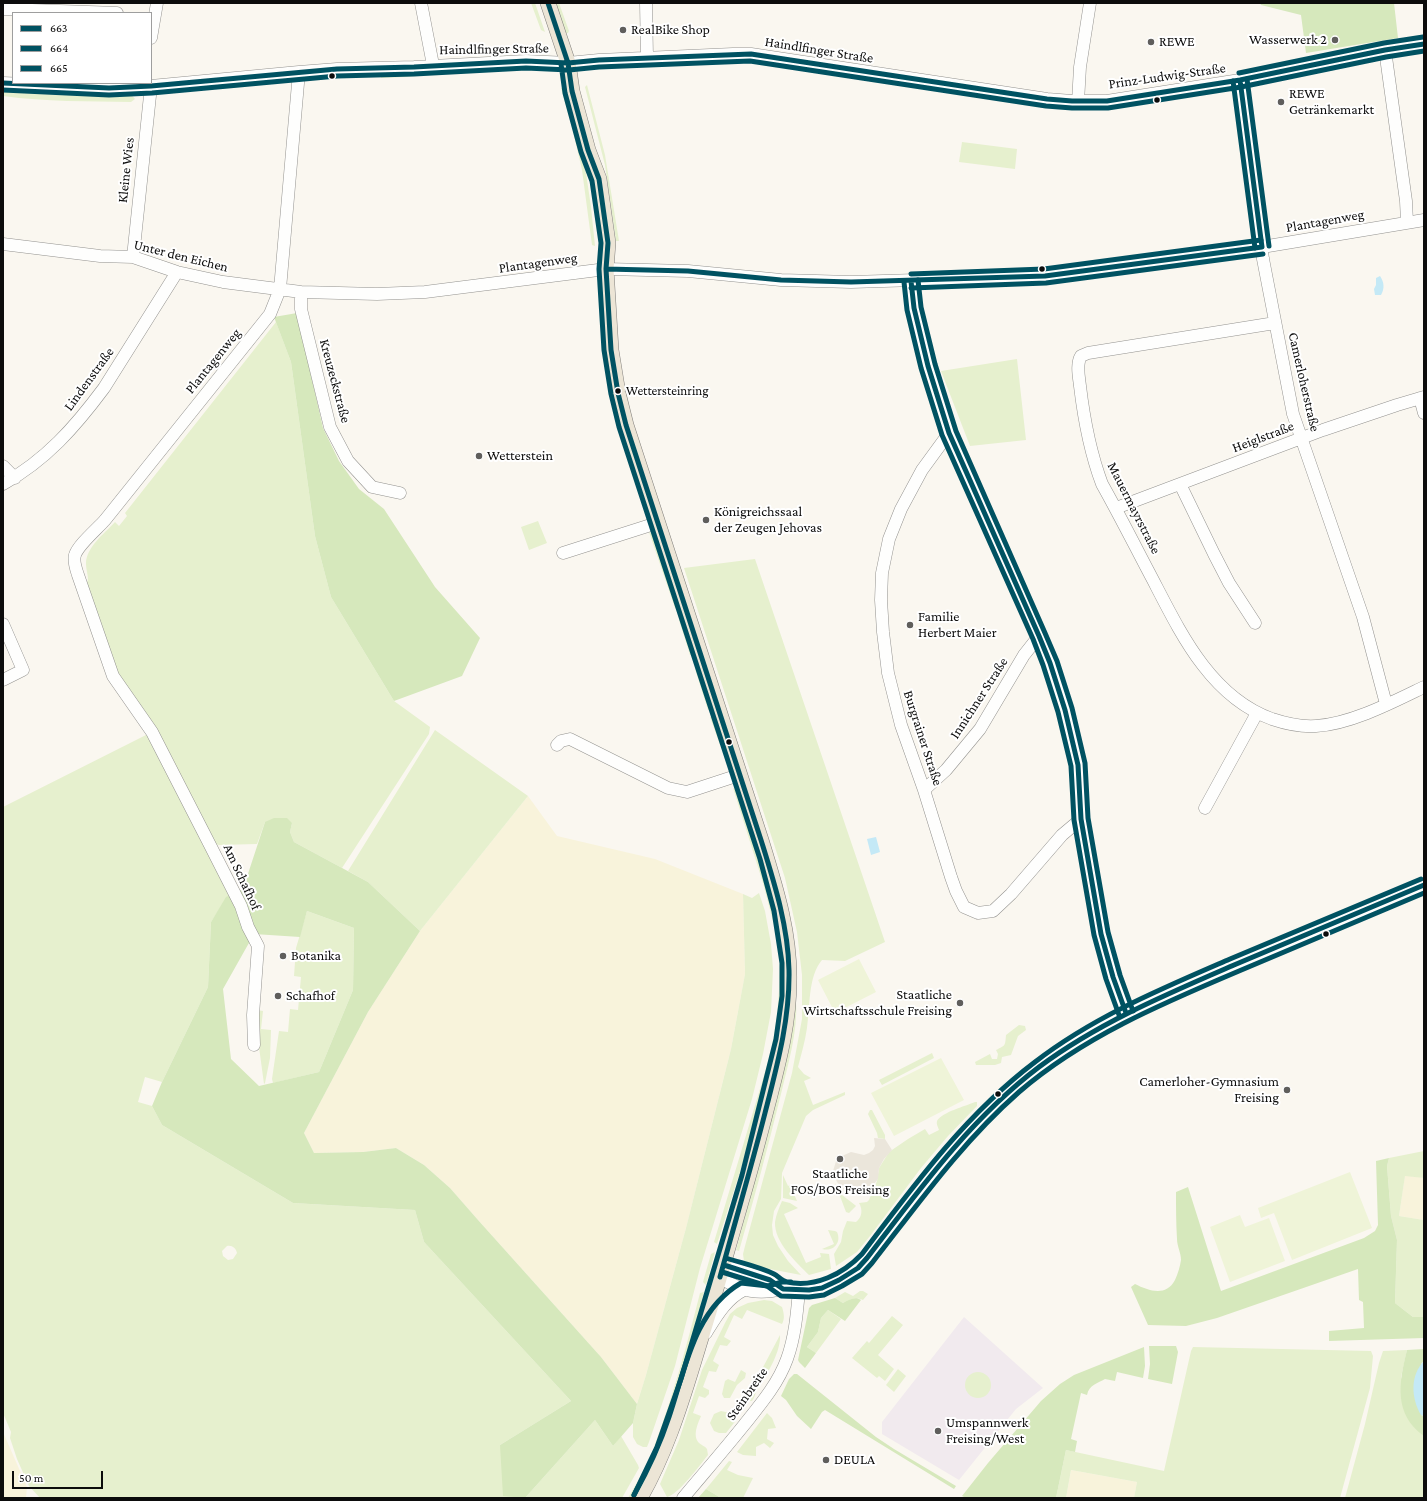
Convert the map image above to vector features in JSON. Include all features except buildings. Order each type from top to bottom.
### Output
[{"type":"main road","points":[[548,3],[568,64],[572,91],[588,150],[599,179],[608,243],[606,269],[611,350],[618,393],[626,425],[657,523],[780,903],[788,949],[790,979],[788,1013],[779,1060],[722,1271],[672,1428],[651,1477],[640,1498]]},
{"type":"street","points":[[421,3],[433,65]]},
{"type":"street","points":[[646,3],[647,57]]},
{"type":"street","points":[[1078,102],[1080,67],[1090,3]]},
{"type":"street","points":[[3,8],[94,12]]},
{"type":"street","points":[[152,29],[154,10]]},
{"type":"street","name":"Prinz-Ludwig-Straße","points":[[1078,102],[1107,100],[1240,80],[1385,50],[1424,44]]},
{"type":"street","points":[[1385,50],[1406,201],[1407,222]]},
{"type":"street","name":"Haindlfinger Straße","points":[[20,84],[87,88],[151,86],[299,72],[526,61],[568,64],[599,60],[647,57],[751,54],[1047,99],[1078,102]]},
{"type":"street","points":[[280,289],[299,72]]},
{"type":"street","name":"Camerloherstraße","points":[[1240,80],[1262,247],[1275,323],[1294,414],[1301,439],[1363,617],[1386,704]]},
{"type":"street","name":"Kleine Wies","points":[[133,257],[151,86]]},
{"type":"street","name":"Plantagenweg","points":[[152,732],[113,676],[78,574],[75,555],[79,548],[105,520],[270,314],[280,289],[301,292],[377,294],[425,292],[606,269],[688,271],[789,280],[851,282],[1045,276],[1262,247],[1424,220]]},
{"type":"street","name":"Unter den Eichen","points":[[3,244],[100,256],[133,257],[177,272],[223,282],[280,289]]},
{"type":"street","name":"Lindenstraße","points":[[3,484],[14,478],[52,450],[92,404],[104,388],[177,272]]},
{"type":"street","points":[[911,281],[914,308],[928,366],[949,433],[1039,636],[1050,663],[1065,710],[1078,765],[1081,819],[1101,934],[1113,978],[1126,1013]]},
{"type":"street","name":"Kreuzeckstraße","points":[[301,292],[300,309],[330,427],[348,461],[372,487],[400,493]]},
{"type":"street","name":"Mauermayrstraße","points":[[1275,323],[1088,353],[1081,356],[1078,365],[1083,410],[1093,459],[1102,484],[1116,508],[1176,625],[1194,652],[1221,686],[1257,713],[1293,725],[1317,726],[1349,719],[1424,687]]},
{"type":"street","points":[[1422,398],[1424,412]]},
{"type":"street","name":"Heiglstraße","points":[[1116,508],[1301,439],[1397,405],[1422,398]]},
{"type":"street","name":"Burgrainer Straße","points":[[949,433],[922,470],[901,509],[889,539],[882,573],[882,632],[888,673],[900,725],[924,790],[956,891],[964,907],[978,913],[993,911],[1011,894],[1062,834],[1081,819]]},
{"type":"street","points":[[3,466],[14,478]]},
{"type":"street","points":[[1180,484],[1229,583],[1255,623]]},
{"type":"street","points":[[563,553],[657,523]]},
{"type":"street","points":[[3,624],[23,670],[3,680]]},
{"type":"street","name":"Innichner Straße","points":[[924,790],[946,770],[980,729],[1024,655],[1039,636]]},
{"type":"street","points":[[1205,808],[1257,713]]},
{"type":"street","name":"Am Schafhof","points":[[152,732],[241,906],[248,927],[258,946],[253,1015],[254,1045]]},
{"type":"street","points":[[557,745],[561,740],[570,739],[668,788],[687,792],[739,774]]},
{"type":"street","points":[[722,1271],[731,1284],[744,1290],[769,1293],[783,1289],[816,1290],[839,1280],[858,1268],[867,1258],[938,1166],[978,1121],[1002,1097],[1055,1055],[1126,1013],[1424,885]]},
{"type":"street","points":[[722,1271],[770,1280],[783,1289]]},
{"type":"street","points":[[699,1346],[719,1312],[730,1300],[744,1290]]},
{"type":"street","name":"Steinbreite","points":[[683,1498],[752,1416],[777,1379],[787,1360],[791,1346],[799,1290]]},
{"type":"shaded area","points":[[528,796],[557,836],[655,859],[743,894],[745,974],[731,1049],[686,1228],[637,1404],[601,1357],[450,1188],[424,1165],[396,1148],[363,1152],[314,1153],[304,1133],[368,1012],[420,931]]},
{"type":"shaded area","points":[[874,1138],[885,1139],[892,1150],[884,1159],[879,1168],[878,1179],[870,1189],[863,1193],[855,1194],[844,1190],[837,1182],[833,1171],[838,1155],[842,1156],[851,1152],[864,1155],[869,1153],[875,1146]]},
{"type":"shaded area","points":[[1405,1175],[1424,1178],[1424,1220],[1399,1216]]},
{"type":"shaded area","points":[[964,1317],[1043,1388],[1016,1409],[959,1480],[882,1434],[882,1422]]},
{"type":"shaded area","points":[[3,1432],[27,1487],[26,1498],[3,1498]]},
{"type":"shaded area","points":[[1071,1470],[1137,1482],[1134,1498],[1066,1498]]},
{"type":"green space","points":[[531,3],[535,3],[545,32],[541,30]]},
{"type":"green space","points":[[555,3],[559,3],[569,31],[568,33],[566,33]]},
{"type":"green space","points":[[1260,3],[1394,3],[1398,38],[1306,53],[1301,15],[1261,5]]},
{"type":"green space","points":[[381,75],[423,75],[381,78]]},
{"type":"green space","points":[[587,85],[605,155],[619,241],[616,241],[605,165],[585,87]]},
{"type":"green space","points":[[561,88],[564,88],[566,93],[586,173],[595,246],[592,245],[582,170]]},
{"type":"green space","points":[[3,89],[44,93],[125,94],[133,96],[135,99],[131,102],[35,99],[3,96]]},
{"type":"green space","points":[[962,142],[1017,149],[1015,169],[959,162]]},
{"type":"green space","points":[[297,313],[323,428],[339,461],[359,489],[384,509],[435,587],[480,638],[462,676],[394,701],[331,597],[315,536],[291,362],[274,317]]},
{"type":"green space","points":[[276,322],[291,362],[315,536],[331,597],[394,701],[430,727],[429,734],[342,868],[294,842],[290,832],[292,823],[265,822],[257,844],[215,844],[119,676],[86,584],[88,580],[86,566],[87,558],[92,546],[115,522],[119,526],[127,516],[125,513]]},
{"type":"green space","points":[[1017,359],[1026,440],[970,446],[941,371]]},
{"type":"green space","points":[[538,521],[547,543],[529,550],[521,527]]},
{"type":"green space","points":[[649,532],[654,535],[678,610],[675,608]]},
{"type":"green space","points":[[755,559],[885,942],[845,961],[822,960],[814,975],[810,992],[806,1033],[798,1067],[804,1074],[811,1078],[804,1081],[813,1105],[845,1092],[845,1095],[813,1110],[806,1116],[782,1173],[781,1199],[774,1211],[772,1225],[773,1235],[788,1261],[801,1275],[759,1267],[744,1261],[743,1254],[745,1246],[792,1073],[802,1019],[802,975],[797,932],[785,878],[684,568]]},
{"type":"green space","points":[[681,619],[693,656],[690,655],[679,620]]},
{"type":"green space","points":[[695,669],[698,671],[711,709],[708,710]]},
{"type":"green space","points":[[710,717],[713,717],[722,744],[720,745]]},
{"type":"green space","points":[[435,730],[528,796],[420,931],[368,882],[348,871]]},
{"type":"green space","points":[[146,735],[151,737],[229,895],[211,922],[208,987],[162,1082],[145,1077],[138,1102],[152,1106],[162,1125],[293,1203],[415,1210],[424,1242],[571,1401],[500,1445],[525,1498],[40,1498],[29,1486],[17,1459],[10,1438],[11,1432],[3,1413],[3,807]],"holes":[[[227,1246],[234,1247],[236,1250],[237,1253],[233,1259],[228,1260],[223,1256],[222,1251]]]},
{"type":"green space","points":[[733,788],[736,790],[771,897],[781,947],[783,989],[776,1048],[757,1118],[717,1244],[714,1242],[771,1052],[777,1017],[779,990],[780,959],[775,929],[763,883]]},
{"type":"green space","points":[[274,818],[287,818],[292,823],[290,832],[294,842],[368,882],[420,931],[368,1012],[304,1133],[314,1153],[363,1152],[396,1148],[424,1165],[450,1188],[601,1357],[637,1404],[633,1423],[613,1446],[595,1420],[525,1498],[503,1496],[500,1445],[571,1401],[424,1242],[415,1210],[293,1203],[162,1125],[152,1106],[208,987],[211,922],[226,897],[243,889],[265,822]],"holes":[[[307,911],[354,928],[353,990],[319,1072],[259,1086],[231,1059],[223,989],[254,934],[300,937]]]},
{"type":"green space","points":[[759,893],[765,911],[771,944],[773,969],[771,1012],[763,1054],[752,1099],[700,1268],[675,1366],[649,1442],[647,1447],[643,1447],[637,1444],[633,1437],[633,1423],[637,1404],[686,1228],[731,1049],[745,974],[743,894],[752,898]]},
{"type":"green space","points":[[307,911],[354,928],[353,990],[319,1072],[273,1083],[272,1079],[279,1031],[288,1032],[290,1009],[298,1010],[301,977],[294,976],[296,948]]},
{"type":"green space","points":[[859,959],[876,992],[835,1013],[818,980]]},
{"type":"green space","points":[[796,1001],[794,1036],[789,1060],[766,1153],[739,1251],[736,1250],[775,1104]]},
{"type":"green space","points":[[257,1010],[263,1011],[261,1029],[271,1030],[270,1058],[264,1084],[256,1025]]},
{"type":"green space","points":[[1019,1025],[1025,1026],[1026,1030],[1018,1036],[1011,1055],[1002,1057],[1001,1063],[995,1065],[976,1065],[975,1062],[990,1054],[992,1059],[997,1059],[998,1054],[996,1050],[1004,1045],[1006,1035]]},
{"type":"green space","points":[[932,1053],[934,1058],[882,1085],[879,1080]]},
{"type":"green space","points":[[941,1058],[964,1100],[894,1136],[871,1093]]},
{"type":"green space","points":[[977,1102],[977,1106],[948,1136],[921,1168],[857,1252],[836,1266],[834,1254],[841,1242],[847,1221],[856,1222],[860,1218],[861,1211],[859,1203],[867,1202],[869,1200],[877,1181],[879,1168],[889,1152],[925,1129],[929,1135],[939,1130],[937,1121],[940,1118],[949,1112]]},
{"type":"green space","points":[[870,1110],[872,1110],[885,1135],[885,1139],[878,1138],[868,1114]]},
{"type":"green space","points":[[1424,1151],[1424,1178],[1405,1176],[1399,1216],[1424,1220],[1424,1317],[1413,1317],[1395,1303],[1397,1240],[1391,1216],[1387,1166],[1389,1158]]},
{"type":"green space","points":[[1389,1158],[1387,1166],[1391,1216],[1397,1240],[1395,1303],[1413,1317],[1424,1317],[1424,1338],[1329,1341],[1329,1331],[1364,1328],[1363,1302],[1359,1300],[1358,1269],[1217,1318],[1186,1326],[1148,1325],[1131,1287],[1135,1284],[1146,1289],[1162,1291],[1167,1289],[1175,1280],[1181,1260],[1177,1242],[1176,1192],[1188,1187],[1221,1291],[1364,1238],[1375,1231],[1378,1225],[1376,1161]]},
{"type":"green space","points":[[1350,1172],[1372,1228],[1292,1260],[1274,1213],[1261,1218],[1258,1208]]},
{"type":"green space","points":[[783,1175],[788,1186],[790,1185],[797,1201],[783,1198]]},
{"type":"green space","points":[[835,1183],[842,1195],[856,1206],[849,1213],[846,1212]]},
{"type":"green space","points":[[782,1201],[790,1203],[798,1208],[784,1214],[806,1263],[821,1257],[820,1253],[829,1254],[831,1269],[809,1275],[787,1251],[778,1237],[775,1222]]},
{"type":"green space","points":[[1240,1215],[1245,1227],[1269,1218],[1285,1261],[1230,1282],[1210,1227]]},
{"type":"green space","points":[[828,1230],[837,1232],[838,1240],[836,1246],[826,1250],[822,1249],[834,1244]]},
{"type":"green space","points":[[715,1252],[706,1285],[703,1282],[711,1254]]},
{"type":"green space","points":[[860,1291],[868,1294],[863,1300],[853,1299],[843,1303],[835,1298],[845,1292],[853,1296]]},
{"type":"green space","points":[[704,1292],[684,1369],[660,1442],[654,1447],[679,1370],[700,1293]]},
{"type":"green space","points":[[835,1298],[843,1303],[854,1298],[861,1300],[845,1321],[828,1310],[821,1318],[818,1332],[807,1347],[816,1353],[805,1368],[798,1360],[809,1308],[812,1305]]},
{"type":"green space","points":[[764,1300],[772,1301],[782,1307],[784,1320],[782,1324],[747,1310],[742,1319],[734,1315],[724,1337],[731,1341],[727,1346],[720,1345],[713,1361],[719,1365],[716,1372],[709,1371],[703,1387],[709,1390],[709,1394],[705,1398],[699,1396],[693,1413],[701,1416],[696,1430],[696,1437],[699,1443],[707,1449],[708,1455],[683,1485],[672,1495],[667,1497],[660,1484],[679,1440],[702,1370],[725,1323],[730,1314],[737,1308],[748,1303]]},
{"type":"green space","points":[[828,1310],[841,1319],[816,1353],[807,1347],[818,1332],[821,1318]]},
{"type":"green space","points":[[892,1316],[903,1325],[878,1355],[894,1369],[885,1381],[879,1376],[877,1378],[852,1358],[867,1341],[869,1343]]},
{"type":"green space","points":[[780,1335],[779,1346],[770,1369],[758,1387],[752,1401],[746,1401],[744,1394],[761,1371]]},
{"type":"green space","points":[[1149,1346],[1176,1346],[1178,1352],[1172,1384],[1148,1379],[1150,1364]]},
{"type":"green space","points":[[1144,1347],[1145,1366],[1143,1378],[1117,1372],[1115,1381],[1105,1379],[1092,1387],[1087,1395],[1081,1393],[1071,1439],[1077,1441],[1075,1452],[1066,1450],[1056,1498],[966,1498],[962,1496],[1041,1401],[1060,1384],[1074,1375]]},
{"type":"green space","points":[[1193,1347],[1371,1351],[1373,1356],[1370,1388],[1340,1498],[1134,1498],[1137,1482],[1071,1470],[1066,1498],[1056,1498],[1066,1450],[1164,1471]]},
{"type":"green space","points":[[1424,1349],[1424,1361],[1421,1364],[1421,1415],[1424,1416],[1424,1436],[1407,1418],[1401,1397],[1401,1385],[1407,1350]]},
{"type":"green space","points":[[1407,1350],[1401,1377],[1424,1436],[1424,1498],[1345,1498],[1383,1351]]},
{"type":"green space","points":[[898,1369],[906,1376],[894,1392],[886,1385]]},
{"type":"green space","points":[[741,1370],[746,1373],[745,1378],[737,1385],[730,1398],[724,1398],[722,1394],[725,1381],[728,1379],[735,1382]]},
{"type":"green space","points":[[978,1372],[987,1376],[991,1385],[987,1394],[978,1398],[969,1394],[965,1385],[969,1376]]},
{"type":"green space","points":[[794,1374],[797,1374],[876,1437],[956,1486],[954,1489],[825,1410],[822,1412],[811,1429],[797,1416],[786,1400],[781,1396],[789,1379]]},
{"type":"green space","points":[[721,1411],[735,1414],[737,1419],[726,1433],[714,1431],[710,1423],[714,1414]]},
{"type":"green space","points":[[767,1413],[772,1418],[776,1428],[768,1429],[767,1439],[774,1443],[770,1448],[764,1443],[756,1447],[756,1456],[743,1455],[737,1452]]},
{"type":"green space","points":[[595,1420],[613,1446],[621,1436],[638,1465],[639,1468],[622,1498],[525,1498]]},
{"type":"green space","points":[[729,1461],[732,1462],[727,1470],[738,1475],[753,1478],[743,1498],[721,1498],[706,1489]]},
{"type":"green space","points":[[642,1474],[643,1479],[632,1498],[628,1498]]},
{"type":"green space","points":[[706,1489],[721,1498],[698,1498]]},
{"type":"water","points":[[1380,276],[1383,283],[1383,290],[1381,295],[1375,295],[1374,289],[1376,285],[1376,278]]},
{"type":"water","points":[[876,837],[880,852],[871,855],[867,839]]},
{"type":"water","points":[[1424,1361],[1424,1416],[1421,1415],[1415,1401],[1414,1380],[1419,1367]]},
{"type":"transit line","name":"663","points":[[548,3],[568,63],[572,91],[588,150],[599,179],[608,243],[606,269],[611,350],[618,393],[626,425],[761,840],[780,904],[786,937],[789,988],[782,1042],[760,1134],[720,1277]]},
{"type":"transit line","name":"665","points":[[1239,73],[1384,43],[1423,37]]},
{"type":"transit line","name":"663","points":[[24,84],[109,88],[151,86],[337,69],[414,67],[526,61],[568,63],[599,60],[751,54],[1047,99],[1107,101],[1240,80],[1385,50],[1424,44]]},
{"type":"transit line","name":"664","points":[[3,90],[109,95],[152,93],[337,76],[414,74],[526,68],[569,70],[599,67],[750,61],[1046,106],[1108,108],[1241,87],[1386,57],[1424,51]]},
{"type":"transit line","name":"664","points":[[561,64],[565,93],[581,152],[592,181],[601,243],[599,269],[604,350],[611,394],[619,427],[760,859],[774,911],[782,963],[782,996],[776,1039],[742,1175],[681,1379],[657,1447],[634,1495]]},
{"type":"transit line","name":"665","points":[[1247,79],[1269,246]]},
{"type":"transit line","name":"663","points":[[1240,80],[1262,247]]},
{"type":"transit line","name":"664","points":[[1233,81],[1255,248]]},
{"type":"transit line","name":"663","points":[[3,83],[12,83]]},
{"type":"transit line","name":"665","points":[[911,274],[1044,269],[1261,240]]},
{"type":"transit line","name":"663","points":[[606,269],[688,271],[781,280],[851,282],[1045,276],[1262,247]]},
{"type":"transit line","name":"664","points":[[911,288],[1046,283],[1263,254]]},
{"type":"transit line","name":"665","points":[[918,280],[921,307],[935,364],[956,431],[1057,661],[1072,708],[1085,763],[1088,818],[1108,932],[1120,975],[1133,1011]]},
{"type":"transit line","name":"663","points":[[911,281],[914,308],[928,366],[949,433],[1039,636],[1050,663],[1065,710],[1078,765],[1081,819],[1101,934],[1113,977],[1126,1013]]},
{"type":"transit line","name":"664","points":[[904,282],[907,310],[921,368],[942,435],[1033,639],[1058,712],[1071,766],[1074,820],[1094,935],[1106,979],[1119,1015]]},
{"type":"transit line","name":"665","points":[[726,1258],[757,1267],[776,1275],[783,1281],[787,1282],[808,1283],[828,1278],[846,1268],[862,1254],[921,1177],[986,1104],[1010,1082],[1057,1046],[1105,1017],[1154,992],[1421,879]]},
{"type":"transit line","name":"663","points":[[724,1265],[770,1280],[783,1289],[809,1290],[822,1288],[839,1280],[858,1268],[867,1258],[926,1181],[990,1109],[1014,1087],[1062,1051],[1109,1023],[1158,998],[1424,885]]},
{"type":"transit line","name":"664","points":[[722,1272],[767,1286],[781,1296],[809,1297],[824,1295],[842,1286],[862,1274],[872,1263],[941,1174],[998,1111],[1044,1072],[1069,1055],[1096,1038],[1152,1009],[1424,893]]},
{"type":"transit line","name":"665","points":[[634,1495],[662,1437],[693,1342],[712,1309],[725,1295],[741,1283],[768,1286],[782,1282],[791,1282]]},
{"type":"place","name":"RealBike Shop","points":[[623,30]]},
{"type":"place","name":"Wasserwerk 2","points":[[1335,40]]},
{"type":"place","name":"REWE","points":[[1151,42]]},
{"type":"place","name":"REWE Getränkemarkt","points":[[1281,102]]},
{"type":"place","name":"Wettersteinring","points":[[618,391]]},
{"type":"place","name":"Wetterstein","points":[[479,456]]},
{"type":"place","name":"Königreichssaal der Zeugen Jehovas","points":[[706,520]]},
{"type":"place","name":"Familie Herbert Maier","points":[[910,625]]},
{"type":"place","name":"Botanika","points":[[283,956]]},
{"type":"place","name":"Schafhof","points":[[278,996]]},
{"type":"place","name":"Staatliche Wirtschaftsschule Freising","points":[[960,1003]]},
{"type":"place","name":"Camerloher-Gymnasium Freising","points":[[1287,1090]]},
{"type":"place","name":"Staatliche FOS/BOS Freising","points":[[840,1159]]},
{"type":"place","name":"Umspannwerk Freising/West","points":[[938,1431]]},
{"type":"place","name":"DEULA","points":[[826,1460]]}]
